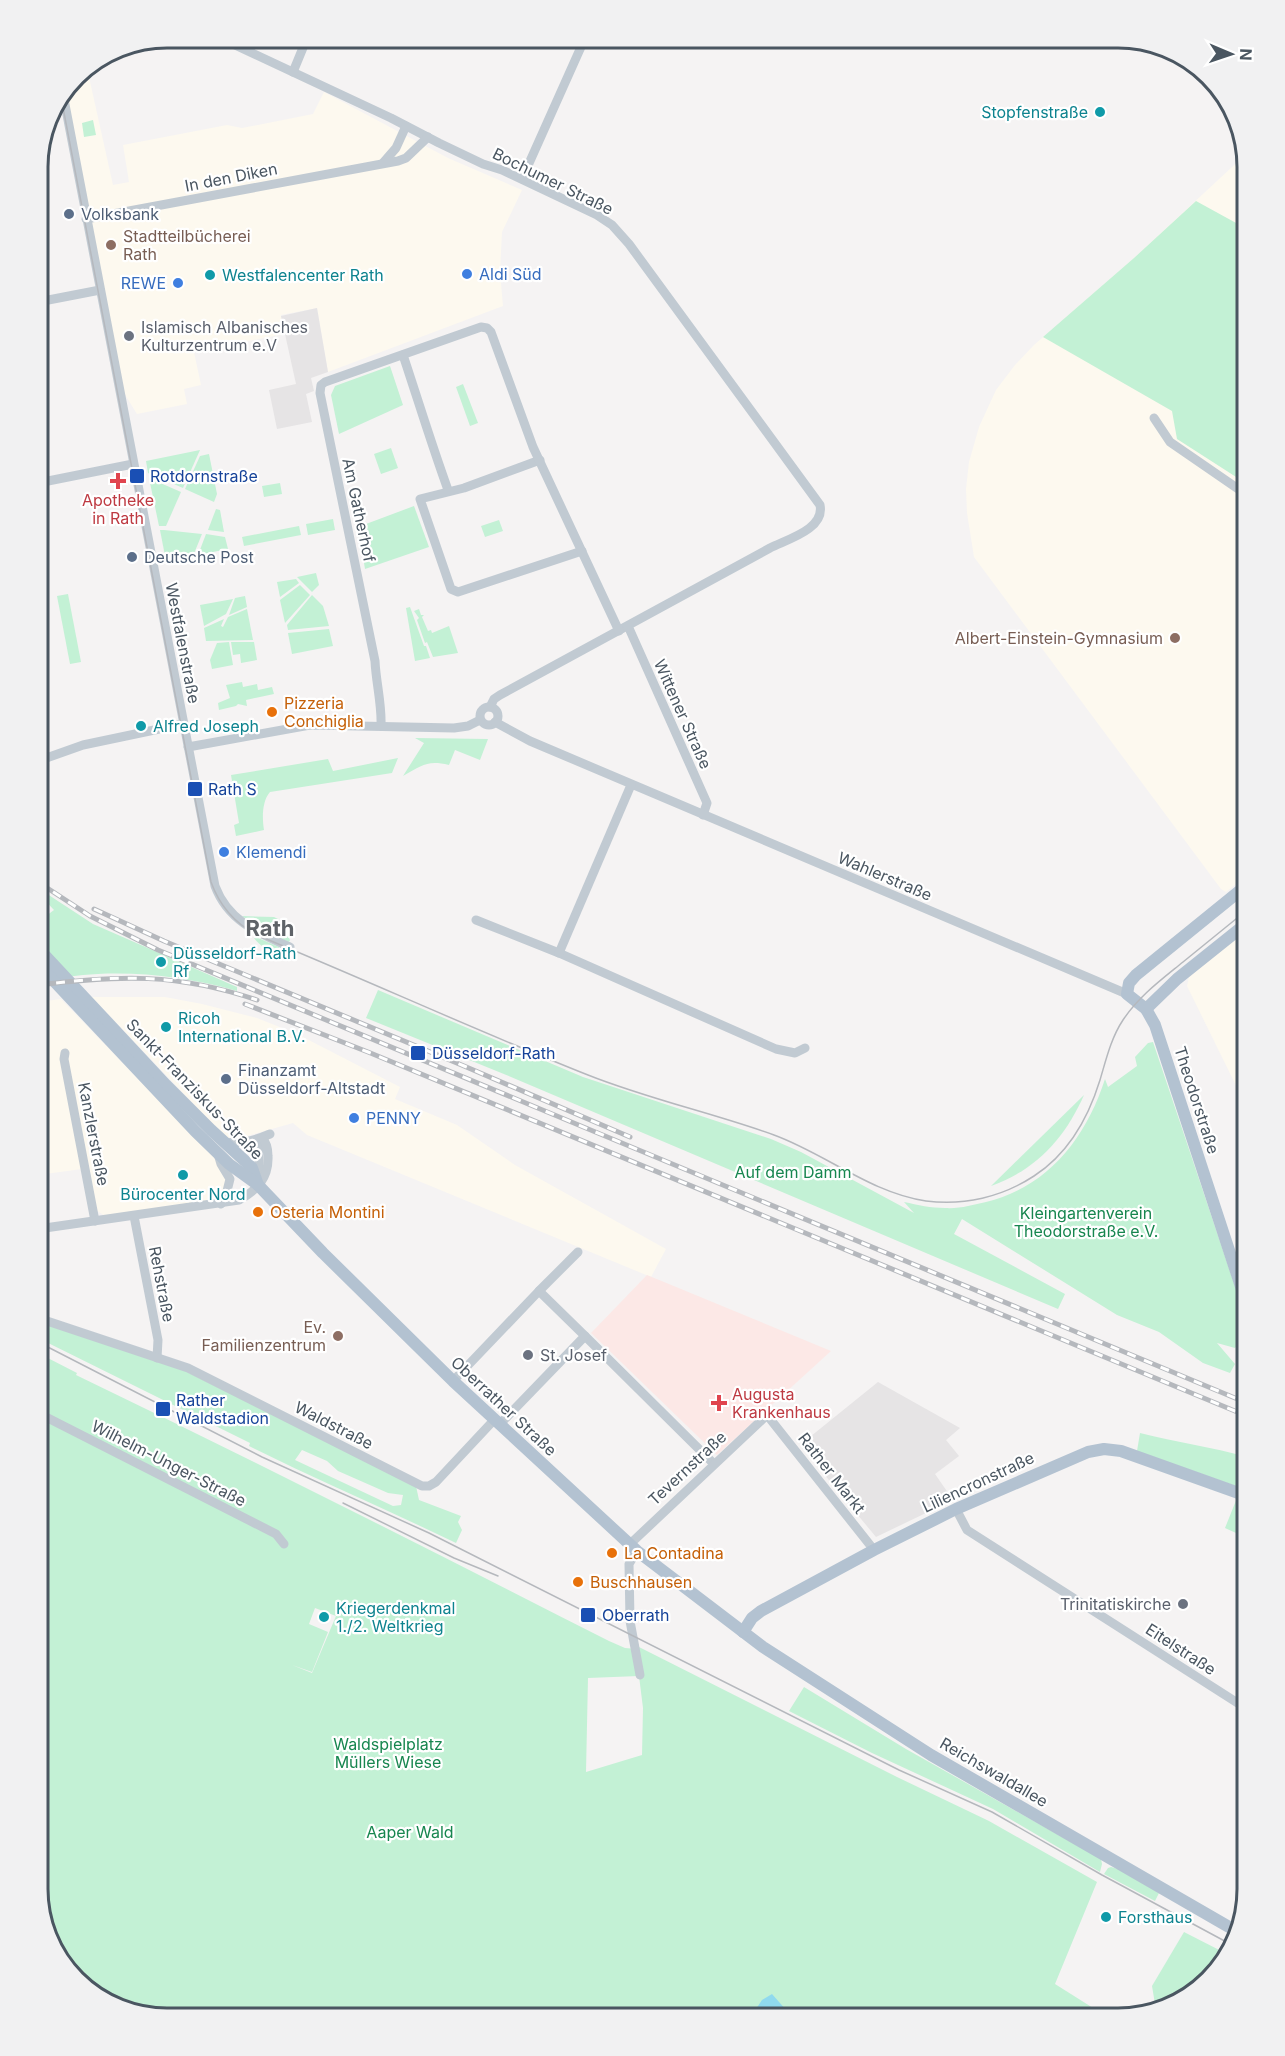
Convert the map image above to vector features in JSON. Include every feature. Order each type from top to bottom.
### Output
[{"type":"main road","points":[[1127,994],[1133,977],[1237,894]]},
{"type":"main road","points":[[1146,1009],[1177,979],[1237,932]]},
{"type":"main road","name":"Sankt-Franziskus-Straße","points":[[48,959],[162,1089]]},
{"type":"main road","name":"Sankt-Franziskus-Straße","points":[[48,974],[221,1148],[240,1173],[258,1185]]},
{"type":"main road","name":"Theodorstraße","points":[[1127,994],[1146,1009],[1155,1025],[1237,1272]]},
{"type":"main road","name":"Oberrather Straße","points":[[258,1185],[323,1253],[496,1423],[633,1548],[742,1632]]},
{"type":"main road","name":"Liliencronstraße","points":[[742,1632],[752,1618],[761,1611],[874,1550],[956,1509],[1080,1455],[1104,1449],[1137,1455],[1237,1492]]},
{"type":"main road","name":"Reichswaldallee","points":[[742,1632],[931,1755],[1231,1927]]},
{"type":"street","name":"Bochumer Straße","points":[[242,48],[483,164],[522,179],[597,215],[621,233],[818,500],[822,513],[815,526],[623,628]]},
{"type":"street","points":[[294,72],[303,48]]},
{"type":"street","points":[[522,179],[581,48]]},
{"type":"street","name":"Westfalenstraße","points":[[65,106],[183,724],[218,893],[226,908],[241,923],[257,933],[290,947]]},
{"type":"street","points":[[381,164],[396,148],[406,126]]},
{"type":"street","name":"In den Diken","points":[[86,219],[398,161],[406,158],[428,138]]},
{"type":"street","points":[[48,300],[100,290]]},
{"type":"street","name":"Am Gatherhof","points":[[381,726],[375,661],[320,393],[321,385],[325,382],[481,327],[487,328],[491,332],[533,447],[582,550],[623,628]]},
{"type":"street","points":[[403,355],[448,490]]},
{"type":"street","points":[[1154,418],[1170,442],[1237,488]]},
{"type":"street","points":[[540,460],[464,488],[448,490],[420,499],[451,589],[458,591],[582,550]]},
{"type":"street","points":[[48,481],[133,464]]},
{"type":"street","points":[[480,720],[482,709],[490,707],[494,699],[500,695],[623,628]]},
{"type":"street","name":"Wittener Straße","points":[[623,628],[707,803],[703,815]]},
{"type":"street","points":[[480,720],[487,725],[495,722],[497,712],[490,707]]},
{"type":"street","points":[[188,747],[297,726],[453,728],[468,726],[480,720]]},
{"type":"street","name":"Wahlerstraße","points":[[495,722],[530,741],[631,785],[1127,994]]},
{"type":"street","points":[[48,758],[85,745],[183,724]]},
{"type":"street","points":[[559,953],[631,785]]},
{"type":"street","points":[[476,920],[559,953],[776,1049],[795,1053],[805,1048]]},
{"type":"street","name":"Kanzlerstraße","points":[[65,1053],[64,1059],[95,1221]]},
{"type":"street","points":[[48,1228],[221,1204],[238,1200],[258,1185],[259,1155],[266,1136],[221,1148],[220,1164],[230,1179],[221,1204]]},
{"type":"street","name":"Rehstraße","points":[[134,1216],[158,1340],[157,1358]]},
{"type":"street","points":[[453,1381],[578,1252]]},
{"type":"street","points":[[539,1292],[713,1463]]},
{"type":"street","name":"Waldstraße","points":[[48,1321],[188,1368],[422,1486],[429,1486],[436,1482],[585,1336]]},
{"type":"street","name":"Tevernstraße","points":[[633,1548],[713,1463],[767,1414]]},
{"type":"street","name":"Rather Markt","points":[[767,1414],[874,1550]]},
{"type":"street","name":"Wilhelm-Unger-Straße","points":[[48,1418],[276,1534],[284,1544]]},
{"type":"street","name":"Eitelstraße","points":[[956,1509],[967,1530],[980,1539],[1237,1702]]},
{"type":"street","points":[[633,1548],[629,1564],[630,1621],[640,1676]]},
{"type":"shaded area","points":[[89,78],[113,185],[129,182],[123,145],[227,125],[242,128],[313,114],[324,92],[448,158],[522,190],[502,232],[500,272],[503,306],[328,372],[317,308],[281,315],[284,334],[194,352],[201,385],[184,389],[187,404],[137,414],[124,393],[67,103]]},
{"type":"shaded area","points":[[1237,162],[1237,883],[1226,892],[1221,889],[974,557],[967,513],[966,489],[969,462],[979,427],[996,390],[1034,345],[1134,258]]},
{"type":"shaded area","points":[[317,308],[328,372],[311,378],[314,391],[306,394],[312,422],[277,429],[269,390],[296,384],[281,316]]},
{"type":"shaded area","points":[[1237,936],[1237,1088],[1187,986],[1189,977]]},
{"type":"shaded area","points":[[92,997],[165,997],[257,1018],[297,1034],[400,1087],[395,1099],[457,1125],[515,1165],[666,1249],[651,1277],[307,1135],[293,1123],[236,1139],[225,1137]]},
{"type":"shaded area","points":[[61,999],[224,1168],[228,1184],[221,1199],[105,1216],[96,1210],[82,1169],[48,1174],[48,1001]]},
{"type":"shaded area","name":"Augusta Krankenhaus","points":[[647,1275],[831,1351],[717,1455],[591,1333]]},
{"type":"shaded area","points":[[878,1382],[960,1428],[946,1440],[959,1456],[935,1474],[953,1500],[876,1537],[800,1445]]},
{"type":"green space","points":[[93,120],[96,135],[84,137],[82,123]]},
{"type":"green space","points":[[1196,201],[1237,224],[1237,478],[1177,439],[1172,411],[1043,337]]},
{"type":"green space","points":[[390,366],[403,405],[339,434],[331,395],[335,386]]},
{"type":"green space","points":[[463,384],[478,423],[470,426],[456,387]]},
{"type":"green space","points":[[391,448],[398,468],[381,474],[374,454]]},
{"type":"green space","points":[[200,450],[183,488],[148,473],[146,461]]},
{"type":"green space","points":[[209,454],[217,494],[214,502],[185,489],[200,456]]},
{"type":"green space","points":[[149,478],[181,492],[166,526],[159,526]]},
{"type":"green space","points":[[280,483],[282,494],[264,497],[262,486]]},
{"type":"green space","points":[[414,506],[429,547],[365,569],[358,527]]},
{"type":"green space","points":[[216,509],[220,510],[224,532],[208,530]]},
{"type":"green space","points":[[333,519],[335,530],[308,535],[306,524]]},
{"type":"green space","points":[[499,520],[503,531],[485,537],[481,526]]},
{"type":"green space","points":[[299,526],[301,535],[244,546],[242,537]]},
{"type":"green space","points":[[160,530],[202,534],[193,556],[166,561]]},
{"type":"green space","points":[[206,534],[225,537],[228,549],[198,555]]},
{"type":"green space","points":[[316,573],[319,585],[312,592],[297,577]]},
{"type":"green space","points":[[296,579],[299,583],[280,597],[277,582]]},
{"type":"green space","points":[[300,585],[310,595],[285,623],[280,600]]},
{"type":"green space","points":[[68,594],[81,662],[70,664],[57,596]]},
{"type":"green space","points":[[312,595],[323,606],[329,626],[288,630],[287,625]]},
{"type":"green space","points":[[245,596],[247,607],[229,615],[235,598]]},
{"type":"green space","points":[[233,599],[226,614],[204,626],[200,605]]},
{"type":"green space","points":[[410,607],[430,658],[415,661],[406,608]]},
{"type":"green space","points":[[247,609],[253,640],[206,641],[204,628],[224,619],[221,626],[223,627],[228,617]]},
{"type":"green space","points":[[419,609],[421,615],[424,615],[422,617],[428,631],[431,630],[432,633],[449,626],[458,653],[433,657],[427,642],[425,643],[417,620],[419,618],[414,611]]},
{"type":"green space","points":[[329,629],[333,646],[292,654],[288,633]]},
{"type":"green space","points":[[229,642],[233,665],[212,669],[210,660],[217,643]]},
{"type":"green space","points":[[231,642],[254,642],[257,660],[241,663],[240,654],[233,655]]},
{"type":"green space","points":[[242,682],[243,687],[257,684],[258,690],[272,687],[274,694],[246,700],[247,706],[238,704],[219,710],[218,703],[230,698],[226,685]]},
{"type":"green space","points":[[415,738],[488,739],[480,760],[455,750],[449,765],[425,764],[403,776],[424,743]]},
{"type":"green space","points":[[398,758],[392,773],[270,792],[263,810],[264,830],[236,836],[234,825],[239,823],[231,775],[328,759],[333,771]]},
{"type":"green space","points":[[48,895],[93,924],[237,987],[237,991],[185,979],[151,975],[90,974],[48,979],[48,914],[54,910],[48,904]]},
{"type":"green space","points":[[242,916],[274,917],[282,921],[289,942],[265,932]]},
{"type":"green space","points":[[254,938],[279,949],[265,948]]},
{"type":"green space","points":[[378,990],[583,1077],[771,1139],[801,1152],[914,1213],[904,1202],[955,1208],[986,1202],[1028,1185],[1062,1157],[1075,1140],[1097,1101],[1105,1079],[1108,1087],[1137,1066],[1135,1057],[1148,1043],[1153,1042],[1237,1292],[1237,1346],[1235,1348],[1217,1343],[1235,1364],[1230,1373],[1203,1363],[1159,1332],[1117,1315],[962,1219],[954,1234],[1065,1294],[1058,1309],[511,1077],[366,1018]]},
{"type":"green space","points":[[1084,1095],[1068,1125],[1047,1151],[1022,1171],[991,1186]]},
{"type":"green space","points":[[48,1323],[169,1363],[416,1486],[419,1500],[461,1516],[458,1522],[462,1530],[456,1543],[275,1459],[249,1446],[250,1443],[48,1343]],"holes":[[[302,1450],[327,1461],[338,1471],[388,1493],[403,1495],[401,1505],[393,1506],[295,1460]]]},
{"type":"green space","name":"Aaper Wald","points":[[48,1358],[77,1373],[76,1375],[277,1473],[609,1641],[625,1648],[637,1649],[637,1646],[989,1821],[1097,1882],[1055,1984],[1093,2008],[159,2008],[129,2002],[101,1988],[78,1967],[60,1942],[50,1912],[48,1897]],"holes":[[[315,1608],[336,1616],[312,1673],[292,1665],[312,1672],[328,1632],[309,1624]],[[639,1676],[643,1708],[642,1755],[586,1772],[588,1678]]]},
{"type":"green space","points":[[1140,1433],[1237,1454],[1237,1486],[1137,1451]]},
{"type":"green space","points":[[1237,1498],[1237,1533],[1225,1528]]},
{"type":"green space","points":[[804,1687],[906,1749],[1101,1859],[1100,1872],[993,1809],[872,1753],[789,1711]]},
{"type":"green space","points":[[1111,1867],[1159,1893],[1155,1901],[1104,1874]]},
{"type":"green space","points":[[1184,1932],[1220,1950],[1202,1973],[1171,1996],[1155,2002],[1152,1986]]},
{"type":"water","points":[[772,1994],[784,2008],[757,2008],[762,2000]]},
{"type":"tram line","points":[[63,109],[211,882],[229,914],[243,926],[259,936],[588,1075],[774,1135],[812,1152],[867,1182],[906,1197],[926,1201],[954,1202],[982,1198],[1009,1189],[1034,1176],[1057,1157],[1083,1122],[1112,1042],[1129,1011],[1159,982],[1237,918]]},
{"type":"tram line","points":[[48,1347],[262,1457],[429,1533],[899,1770],[992,1812],[1225,1941]]},
{"type":"tram line","points":[[343,1503],[454,1558],[498,1576]]},
{"type":"railway","points":[[48,889],[90,916],[158,950],[1237,1399]]},
{"type":"railway","points":[[94,909],[164,941],[630,1137]]},
{"type":"railway","points":[[48,984],[96,979],[148,979],[201,985],[257,1000]]},
{"type":"railway","points":[[245,1004],[368,1052],[1237,1412]]},
{"type":"place","name":"Stopfenstraße","points":[[1100,112]]},
{"type":"place","name":"Volksbank","points":[[69,214]]},
{"type":"place","name":"Stadtteilbücherei Rath","points":[[111,245]]},
{"type":"place","name":"Aldi Süd","points":[[467,274]]},
{"type":"place","name":"Westfalencenter Rath","points":[[210,275]]},
{"type":"place","name":"REWE","points":[[178,283]]},
{"type":"place","name":"Islamisch Albanisches Kulturzentrum e.V","points":[[129,336]]},
{"type":"place","name":"Rotdornstraße","points":[[137,476]]},
{"type":"place","name":"Apotheke in Rath","points":[[118,481]]},
{"type":"place","name":"Deutsche Post","points":[[132,557]]},
{"type":"place","name":"Albert-Einstein-Gymnasium","points":[[1175,638]]},
{"type":"place","name":"Pizzeria Conchiglia","points":[[272,712]]},
{"type":"place","name":"Alfred Joseph","points":[[141,726]]},
{"type":"place","name":"Rath S","points":[[195,789]]},
{"type":"place","name":"Klemendi","points":[[224,852]]},
{"type":"place","name":"Düsseldorf-Rath Rf","points":[[161,962]]},
{"type":"place","name":"Ricoh International B.V.","points":[[166,1027]]},
{"type":"place","name":"Düsseldorf-Rath","points":[[418,1053]]},
{"type":"place","name":"Finanzamt Düsseldorf-Altstadt","points":[[226,1079]]},
{"type":"place","name":"PENNY","points":[[354,1118]]},
{"type":"place","name":"Bürocenter Nord","points":[[183,1175]]},
{"type":"place","name":"Osteria Montini","points":[[258,1212]]},
{"type":"place","name":"Ev. Familienzentrum","points":[[338,1336]]},
{"type":"place","name":"St. Josef","points":[[528,1355]]},
{"type":"place","name":"Augusta Krankenhaus","points":[[719,1403]]},
{"type":"place","name":"Rather Waldstadion","points":[[163,1409]]},
{"type":"place","name":"La Contadina","points":[[612,1553]]},
{"type":"place","name":"Buschhausen","points":[[578,1582]]},
{"type":"place","name":"Trinitatiskirche","points":[[1183,1604]]},
{"type":"place","name":"Oberrath","points":[[588,1615]]},
{"type":"place","name":"Kriegerdenkmal 1./2. Weltkrieg","points":[[324,1617]]},
{"type":"place","name":"Forsthaus","points":[[1106,1917]]},
{"type":"district","name":"Rath","points":[[270,928]]},
{"type":"park label","name":"Auf dem Damm","points":[[793,1172]]},
{"type":"park label","name":"Kleingartenverein Theodorstraße e.V.","points":[[1086,1222]]},
{"type":"park label","name":"Waldspielplatz Müllers Wiese","points":[[388,1753]]}]
